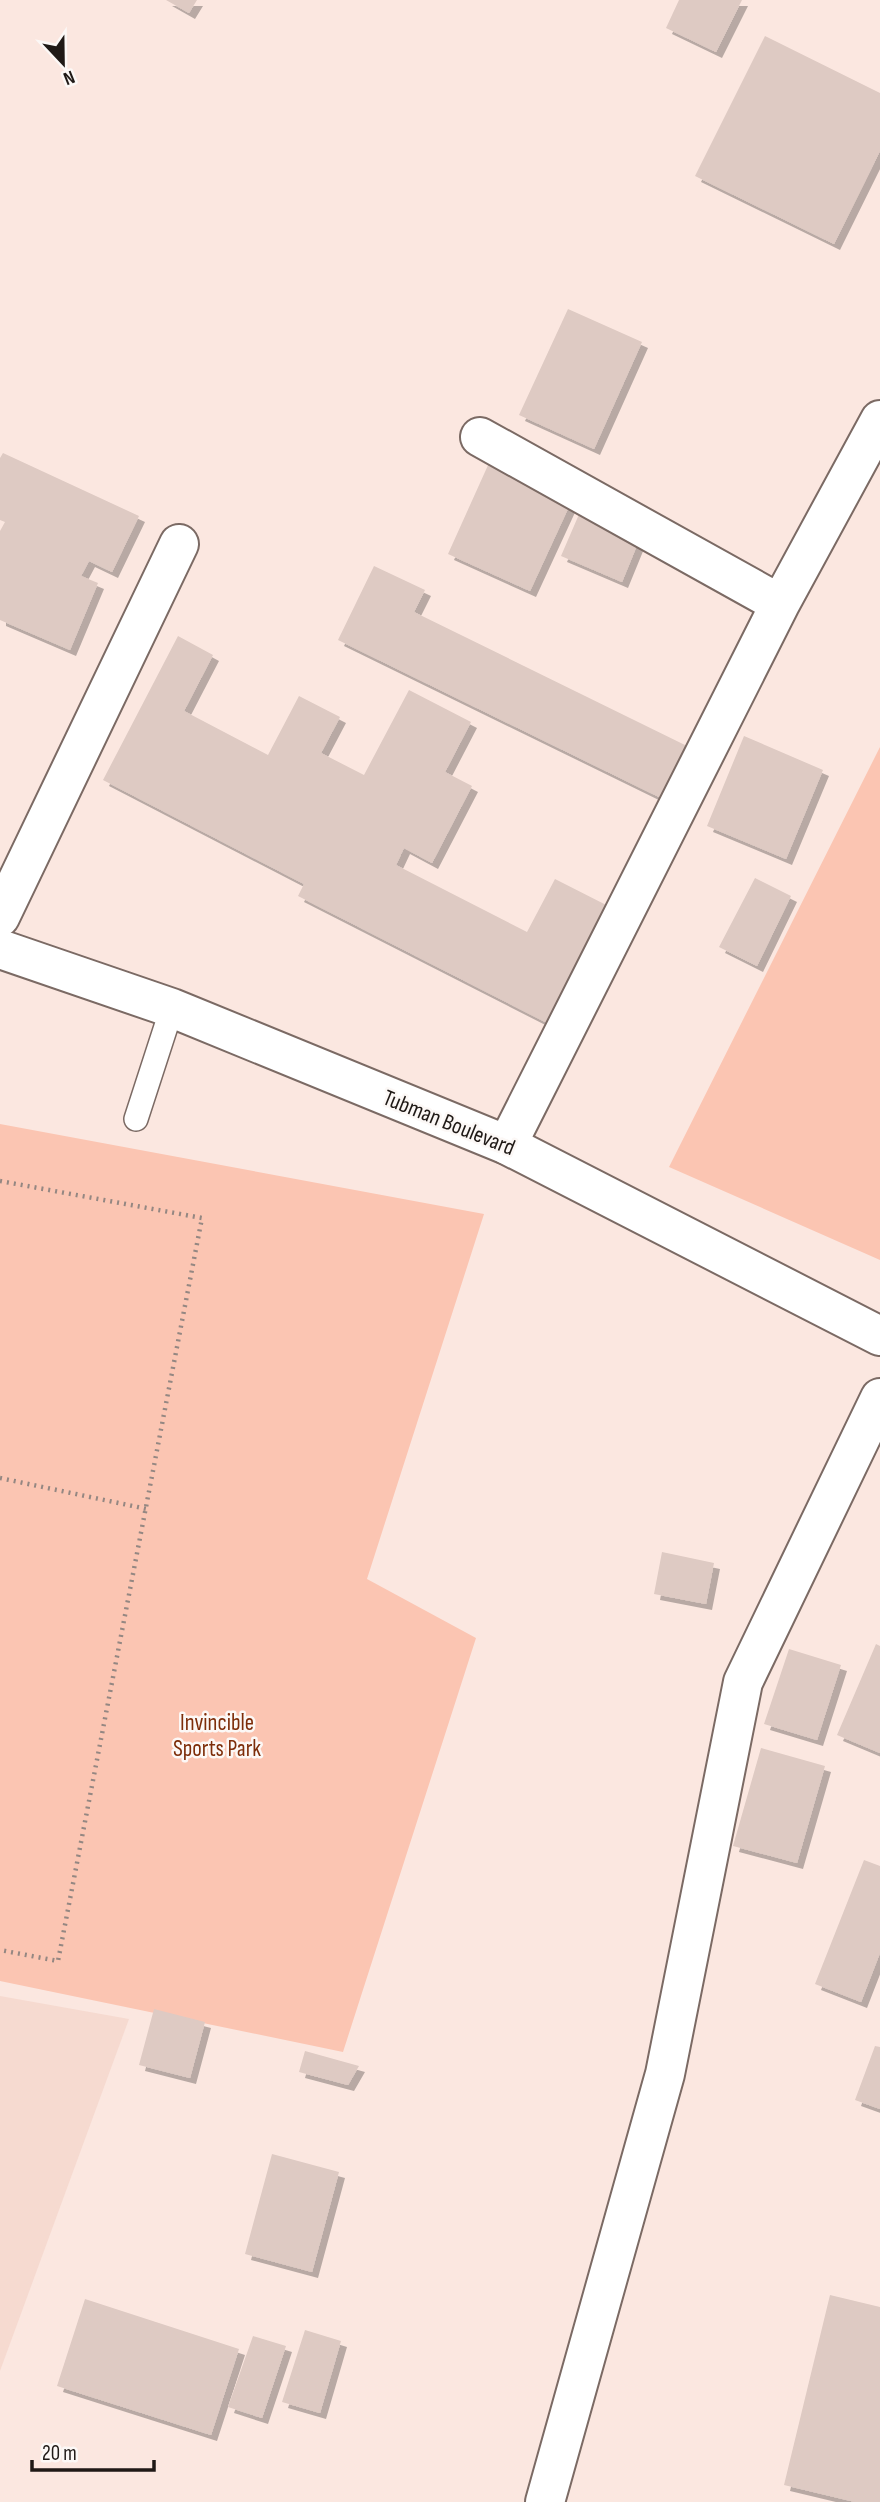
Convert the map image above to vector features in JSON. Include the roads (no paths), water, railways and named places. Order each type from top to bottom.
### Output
[{"type":"main road","points":[[507,1145],[780,604],[880,420]]},
{"type":"main road","points":[[480,437],[780,604]]},
{"type":"main road","points":[[0,917],[179,544]]},
{"type":"main road","name":"Tubman Boulevard","points":[[0,949],[172,1008],[507,1145],[880,1336]]},
{"type":"main road","points":[[545,2502],[665,2074],[743,1682],[880,1398]]},
{"type":"lane","points":[[136,1119],[172,1008]]},
{"type":"park label","name":"Invincible Sports Park","points":[[217,1736]]}]
